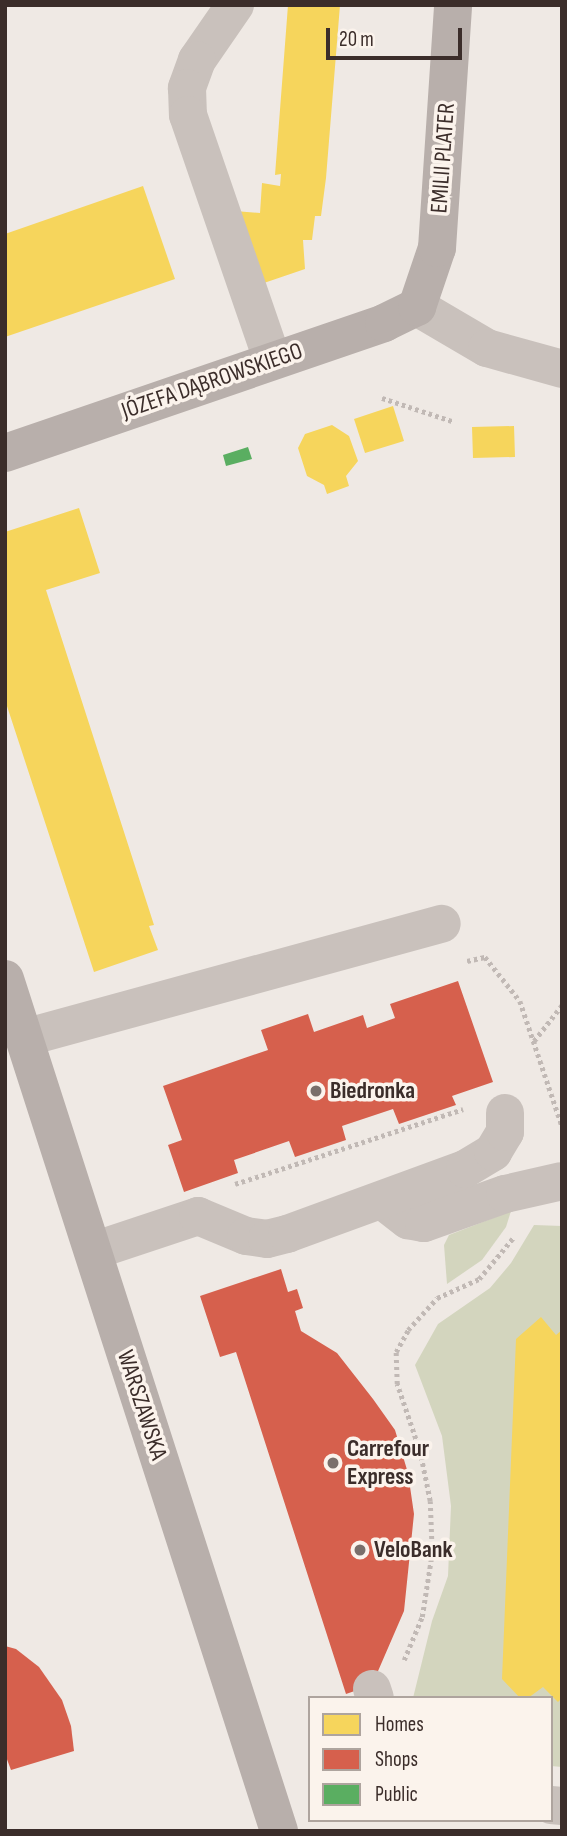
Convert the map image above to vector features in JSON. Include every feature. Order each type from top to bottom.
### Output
[{"type":"main road","name":"EMILII PLATER","points":[[417,307],[437,247],[453,5]]},
{"type":"main road","name":"JÓZEFA DĄBROWSKIEGO","points":[[5,453],[272,359],[384,323],[417,307]]},
{"type":"main road","name":"WARSZAWSKA","points":[[5,979],[279,1831]]},
{"type":"lane","points":[[235,5],[197,60],[187,88],[188,115],[272,359]]},
{"type":"lane","points":[[417,307],[487,348],[562,369]]},
{"type":"lane","points":[[24,1038],[442,924]]},
{"type":"lane","points":[[93,1251],[198,1216],[246,1236],[267,1238],[382,1200],[465,1169],[493,1152],[505,1132],[488,1110]]},
{"type":"lane","points":[[382,1200],[408,1220],[424,1223],[505,1194],[562,1181]]},
{"type":"path","points":[[382,398],[453,421]]},
{"type":"path","points":[[442,924],[453,964],[485,957],[520,1001],[562,1126]]},
{"type":"path","points":[[534,1042],[562,1005]]},
{"type":"path","points":[[229,1186],[488,1110]]},
{"type":"path","points":[[374,1693],[394,1682],[422,1617],[432,1553],[430,1501],[421,1452],[397,1384],[396,1353],[408,1330],[437,1298],[479,1279],[518,1230]]},
{"type":"green space","points":[[511,1211],[506,1227],[482,1260],[447,1284],[444,1245],[449,1235]]},
{"type":"green space","points":[[534,1225],[562,1226],[562,1767],[553,1766],[553,1696],[413,1696],[432,1621],[448,1576],[451,1506],[442,1436],[415,1365],[438,1324],[490,1288],[511,1263]]},
{"type":"building: Homes","points":[[288,5],[340,5],[326,178],[321,216],[315,216],[312,240],[303,240],[305,269],[261,284],[235,211],[260,213],[262,183],[280,186],[281,174],[275,175]]},
{"type":"building: Homes","points":[[143,186],[175,279],[5,337],[5,234]]},
{"type":"building: Homes","points":[[393,406],[404,441],[365,453],[354,419]]},
{"type":"building: Homes","points":[[332,425],[349,436],[358,461],[346,476],[349,486],[327,494],[324,485],[307,476],[298,448],[305,434]]},
{"type":"building: Homes","points":[[514,426],[515,457],[473,458],[472,427]]},
{"type":"building: Homes","points":[[79,508],[100,573],[46,590],[154,925],[149,926],[158,950],[94,972],[5,700],[5,532]]},
{"type":"building: Homes","points":[[541,1317],[556,1335],[562,1330],[562,1698],[558,1702],[543,1687],[531,1696],[518,1696],[502,1679],[516,1339]]},
{"type":"building: Shops","name":"Biedronka","points":[[458,981],[493,1082],[452,1096],[456,1105],[399,1124],[393,1109],[342,1126],[346,1140],[295,1157],[289,1141],[234,1160],[238,1173],[184,1192],[168,1145],[182,1140],[163,1086],[268,1050],[261,1030],[308,1014],[314,1032],[363,1015],[367,1028],[395,1018],[390,1004]]},
{"type":"building: Shops","points":[[281,1269],[288,1292],[297,1289],[303,1308],[295,1311],[301,1331],[337,1353],[373,1399],[395,1430],[408,1473],[414,1514],[404,1611],[372,1685],[346,1694],[236,1352],[220,1357],[200,1296]]},
{"type":"building: Shops","points":[[5,1646],[16,1649],[39,1667],[62,1700],[71,1726],[74,1751],[11,1770],[5,1754]]},
{"type":"building: Public","points":[[248,447],[252,459],[226,466],[223,455]]},
{"type":"place","name":"Biedronka","points":[[316,1091]]},
{"type":"place","name":"Carrefour Express","points":[[333,1463]]},
{"type":"place","name":"VeloBank","points":[[360,1550]]}]
